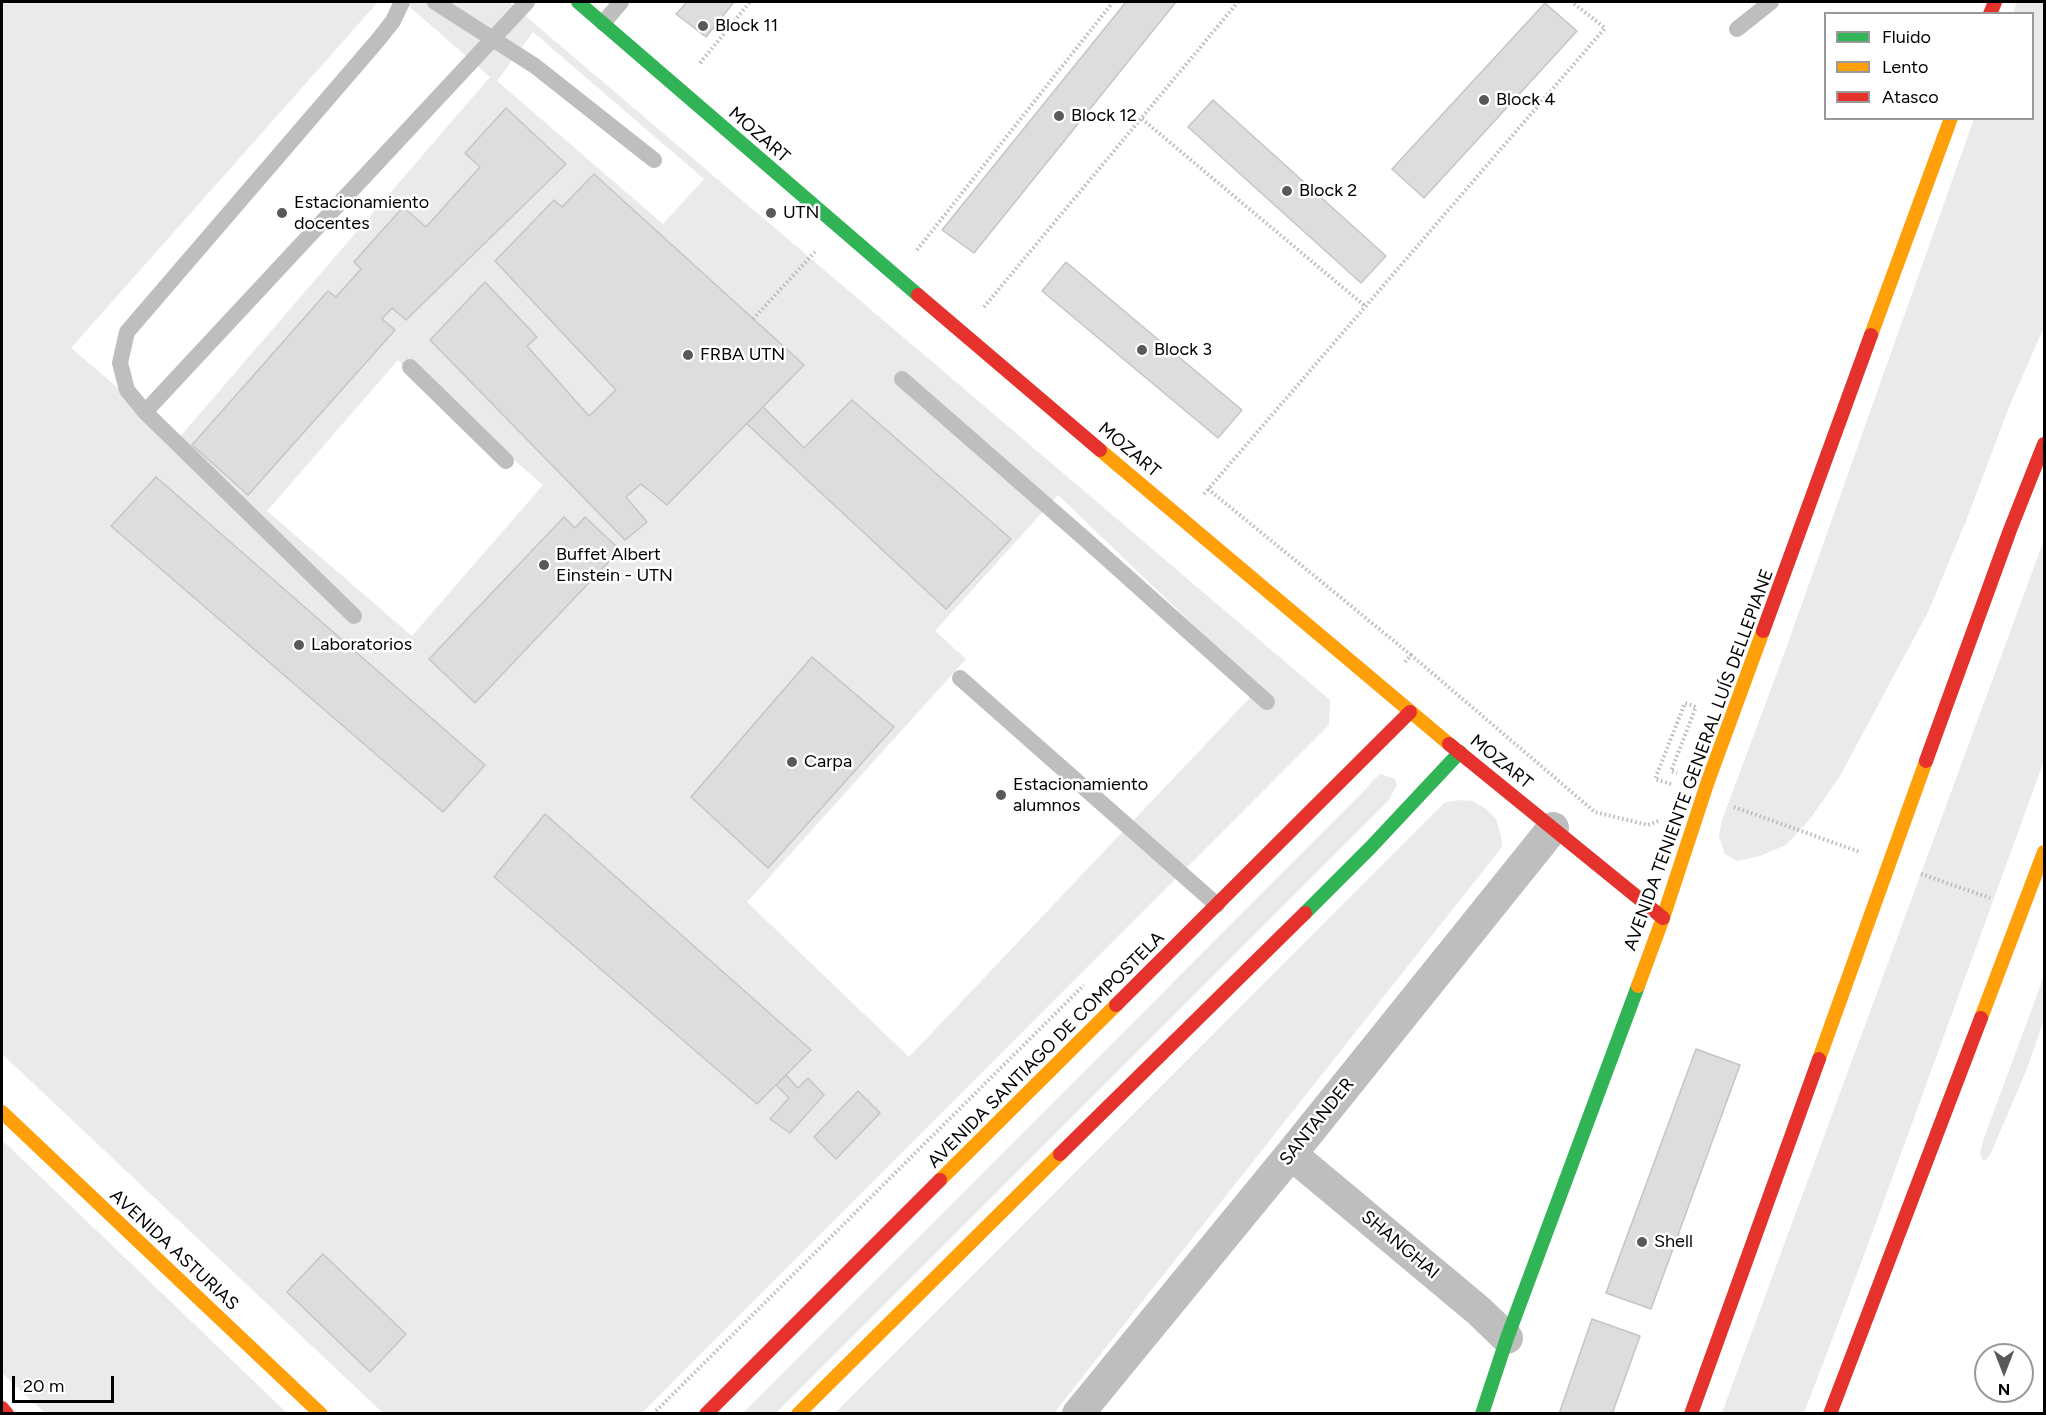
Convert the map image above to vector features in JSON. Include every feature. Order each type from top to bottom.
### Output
[{"type":"main road","name":"MOZART","points":[[578,2],[962,333],[1410,712],[1663,918]]},
{"type":"main road","name":"AVENIDA TENIENTE GENERAL LUÍS DELLEPIANE","points":[[1482,1413],[1507,1338],[1663,918],[1708,782],[1950,120]]},
{"type":"main road","points":[[1691,1413],[2010,530],[2044,444]]},
{"type":"main road","name":"AVENIDA SANTIAGO DE COMPOSTELA","points":[[706,1413],[1410,712]]},
{"type":"main road","points":[[798,1413],[1371,847],[1460,752]]},
{"type":"main road","points":[[1830,1413],[2044,852]]},
{"type":"main road","name":"AVENIDA ASTURIAS","points":[[2,1112],[321,1413]]},
{"type":"main road","points":[[2,1408],[7,1413]]},
{"type":"street","name":"SANTANDER","points":[[1078,1413],[1291,1154],[1553,828]]},
{"type":"street","name":"SHANGHAI","points":[[1291,1154],[1479,1311],[1507,1338]]},
{"type":"lane","points":[[354,616],[145,412],[127,390],[120,363],[127,332],[378,40],[393,21],[402,2]]},
{"type":"lane","points":[[435,2],[535,66],[654,160]]},
{"type":"lane","points":[[145,412],[527,2]]},
{"type":"lane","points":[[603,23],[621,2]]},
{"type":"lane","points":[[1737,29],[1771,2]]},
{"type":"lane","points":[[410,367],[506,461]]},
{"type":"lane","points":[[902,379],[1267,702]]},
{"type":"lane","points":[[960,678],[1217,905]]},
{"type":"path","points":[[678,89],[750,2]]},
{"type":"path","points":[[896,276],[1113,2]]},
{"type":"path","points":[[962,333],[1238,2]]},
{"type":"path","points":[[1183,519],[1605,28],[1572,2]]},
{"type":"path","points":[[1142,119],[1365,306]]},
{"type":"path","points":[[753,319],[838,227]]},
{"type":"path","points":[[1208,489],[1411,655]]},
{"type":"path","points":[[1671,771],[1696,707],[1685,703],[1655,779],[1677,787]]},
{"type":"path","points":[[1733,807],[1866,854]]},
{"type":"path","points":[[1911,870],[2000,902]]},
{"type":"shaded area","points":[[2,2],[378,2],[71,348],[178,439],[490,77],[404,2],[509,2],[1330,700],[1329,725],[642,1413],[383,1413],[2,1054]],"holes":[[[533,32],[704,179],[663,224],[497,81]],[[506,108],[566,164],[406,320],[392,308],[382,319],[394,330],[248,494],[336,297],[361,269],[354,262],[402,207],[426,227],[480,167],[465,152]],[[595,174],[803,365],[763,407],[804,448],[852,400],[1011,539],[946,609],[747,424],[667,505],[641,484],[626,497],[646,522],[625,540],[430,340],[485,282],[537,337],[527,346],[589,416],[616,390],[495,261],[554,200],[562,207]],[[398,360],[543,485],[412,636],[267,511]],[[156,477],[484,765],[443,812],[111,526]],[[1058,495],[1259,688],[909,1057],[747,902],[966,659],[935,631]],[[563,517],[575,528],[585,517],[475,702],[429,659]],[[812,658],[894,728],[768,867]],[[544,814],[811,1050],[786,1075],[798,1088],[808,1078],[824,1096],[791,1133],[771,1119],[789,1098],[776,1085],[757,1104],[494,878]],[[858,1092],[880,1113],[836,1158],[814,1137]],[[323,1255],[406,1334],[370,1372],[287,1292]]]},
{"type":"shaded area","points":[[2017,2],[2044,2],[2044,327],[2009,407],[1966,521],[1928,612],[1840,776],[1810,819],[1786,845],[1760,856],[1737,861],[1725,854],[1719,837],[1721,823],[1788,643],[1974,120],[2034,120],[2034,12],[2013,12]]},
{"type":"shaded area","points":[[2044,540],[2044,761],[1860,1266],[1804,1413],[1722,1413]]},
{"type":"shaded area","points":[[1381,774],[1395,779],[1397,785],[1388,801],[776,1413],[742,1414],[1374,779]]},
{"type":"shaded area","points":[[1460,800],[1473,801],[1496,819],[1502,847],[1054,1413],[835,1413],[1444,803]]},
{"type":"shaded area","points":[[2044,976],[2044,1020],[2026,1071],[1990,1155],[1985,1161],[1980,1153],[1984,1138]]},
{"type":"shaded area","points":[[2,1140],[287,1413],[45,1413],[2,1373]]},
{"type":"building","name":"Block 11","points":[[687,2],[734,2],[706,37],[676,14]]},
{"type":"building","name":"Block 12","points":[[1126,2],[1176,2],[974,253],[942,230]]},
{"type":"building","name":"Block 4","points":[[1545,3],[1577,31],[1424,198],[1392,169]]},
{"type":"building","name":"Block 2","points":[[1213,100],[1386,256],[1361,283],[1188,127]]},
{"type":"building","points":[[506,108],[566,164],[406,320],[392,308],[382,319],[395,330],[248,495],[192,445],[328,291],[336,297],[361,269],[354,262],[403,207],[426,227],[480,167],[465,153]]},
{"type":"building","name":"FRBA UTN","points":[[594,174],[804,365],[667,505],[641,484],[626,497],[647,522],[625,540],[430,340],[485,282],[537,337],[527,346],[589,416],[616,390],[495,261],[554,200],[562,207]]},
{"type":"building","name":"Block 3","points":[[1066,262],[1242,410],[1218,438],[1042,291]]},
{"type":"building","points":[[852,400],[1011,539],[946,609],[747,424],[763,407],[804,448]]},
{"type":"building","name":"Laboratorios","points":[[156,477],[485,765],[443,812],[111,526]]},
{"type":"building","points":[[564,517],[575,528],[585,517],[620,550],[475,703],[429,659]]},
{"type":"building","name":"Carpa","points":[[812,657],[894,727],[768,868],[691,797]]},
{"type":"building","points":[[545,814],[811,1050],[757,1104],[494,877]]},
{"type":"building","points":[[1696,1049],[1740,1065],[1651,1309],[1606,1293]]},
{"type":"building","points":[[786,1075],[798,1088],[808,1078],[824,1095],[790,1133],[770,1119],[789,1098],[776,1085]]},
{"type":"building","points":[[858,1091],[880,1113],[836,1159],[814,1137]]},
{"type":"building","points":[[323,1254],[406,1334],[370,1372],[287,1292]]},
{"type":"building","points":[[1592,1319],[1640,1336],[1612,1414],[1559,1414]]},
{"type":"traffic: fast","points":[[578,2],[918,295]]},
{"type":"traffic: fast","points":[[1305,913],[1460,752]]},
{"type":"traffic: fast","points":[[1482,1414],[1507,1338],[1638,986]]},
{"type":"traffic: slow","points":[[1871,335],[1950,120]]},
{"type":"traffic: slow","points":[[1100,450],[1449,744]]},
{"type":"traffic: slow","points":[[1638,986],[1708,781],[1763,631]]},
{"type":"traffic: slow","points":[[1819,1059],[1926,761]]},
{"type":"traffic: slow","points":[[1981,1018],[2044,852]]},
{"type":"traffic: slow","points":[[940,1180],[1116,1005]]},
{"type":"traffic: slow","points":[[2,1112],[321,1414]]},
{"type":"traffic: slow","points":[[798,1414],[1060,1154]]},
{"type":"traffic: jam","points":[[1991,12],[1995,2]]},
{"type":"traffic: jam","points":[[918,295],[1100,450]]},
{"type":"traffic: jam","points":[[1763,631],[1871,335]]},
{"type":"traffic: jam","points":[[1926,761],[2010,530],[2044,444]]},
{"type":"traffic: jam","points":[[1116,1005],[1410,712]]},
{"type":"traffic: jam","points":[[1449,744],[1663,918]]},
{"type":"traffic: jam","points":[[1060,1154],[1305,913]]},
{"type":"traffic: jam","points":[[1830,1414],[1981,1018]]},
{"type":"traffic: jam","points":[[1691,1414],[1819,1059]]},
{"type":"traffic: jam","points":[[706,1414],[940,1180]]},
{"type":"traffic: jam","points":[[2,1408],[7,1414]]},
{"type":"place","name":"Block 11","points":[[703,26]]},
{"type":"place","name":"Block 4","points":[[1484,100]]},
{"type":"place","name":"Block 12","points":[[1059,116]]},
{"type":"place","name":"Block 2","points":[[1287,191]]},
{"type":"place","name":"Estacionamiento docentes","points":[[282,213]]},
{"type":"place","name":"UTN","points":[[771,213]]},
{"type":"place","name":"Block 3","points":[[1142,350]]},
{"type":"place","name":"FRBA UTN","points":[[688,355]]},
{"type":"place","name":"Buffet Albert Einstein - UTN","points":[[544,565]]},
{"type":"place","name":"Laboratorios","points":[[299,645]]},
{"type":"place","name":"Carpa","points":[[792,762]]},
{"type":"place","name":"Estacionamiento alumnos","points":[[1001,795]]},
{"type":"place","name":"Shell","points":[[1642,1242]]}]
